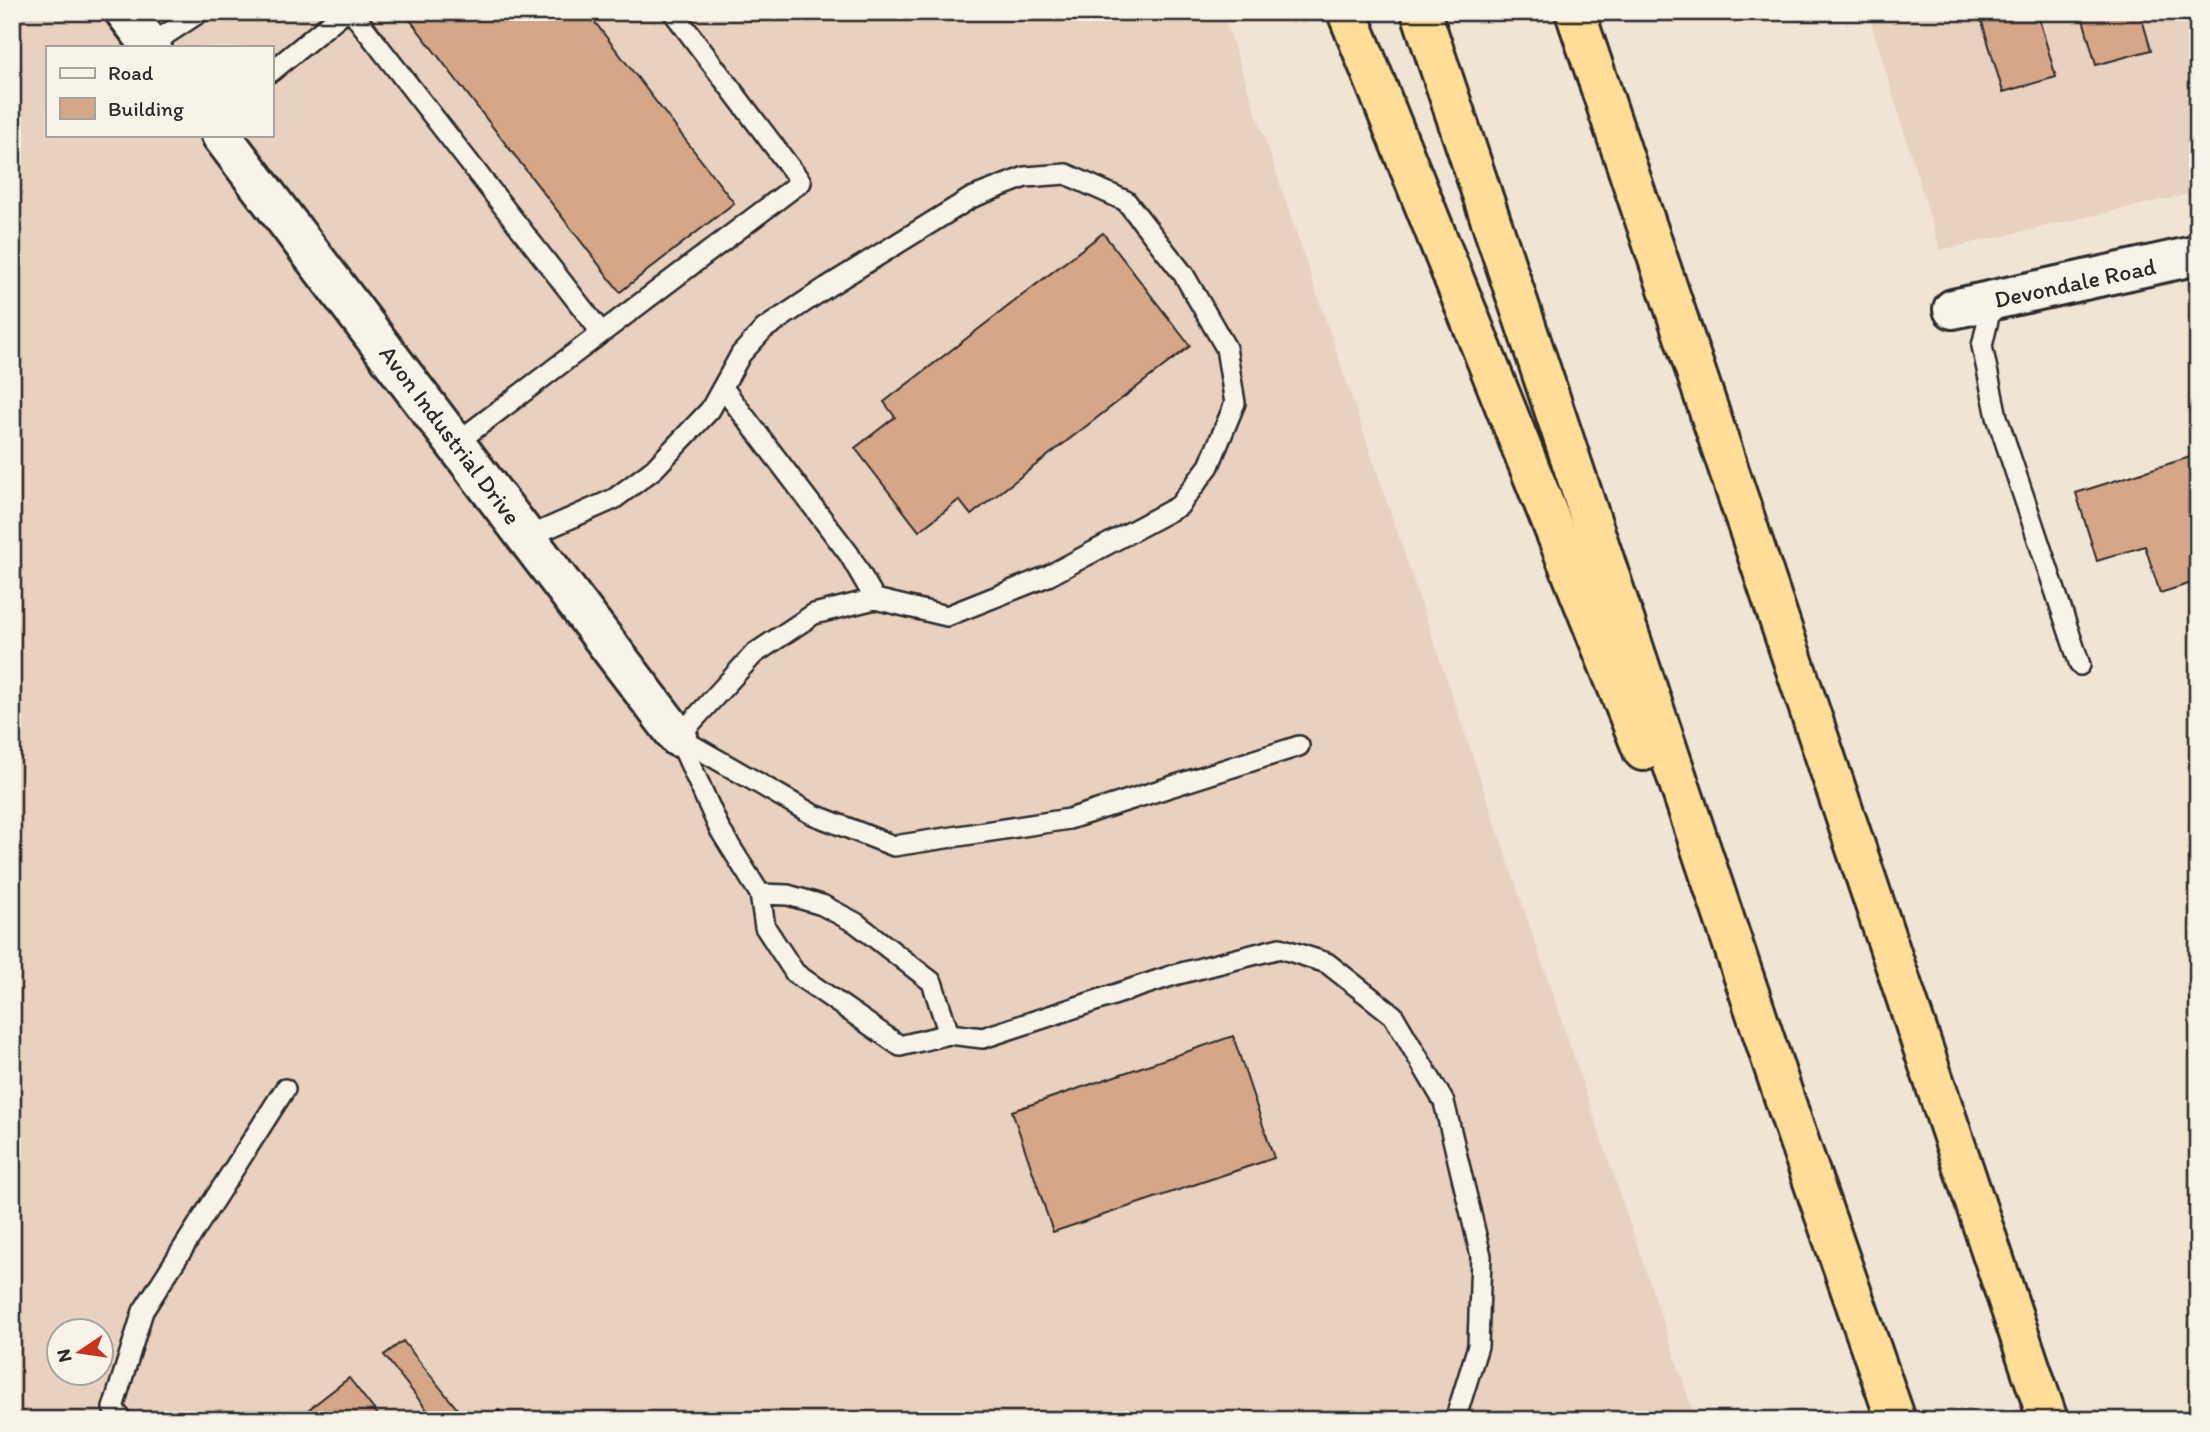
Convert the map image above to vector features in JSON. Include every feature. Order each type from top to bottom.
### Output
[{"type":"highway","points":[[1347,12],[1794,1126]]},
{"type":"highway","points":[[1420,12],[1794,1126],[1896,1420]]},
{"type":"highway","points":[[1575,12],[2048,1420]]},
{"type":"street","points":[[125,12],[151,46]]},
{"type":"street","name":"Avon Industrial Drive","points":[[222,136],[678,737]]},
{"type":"street","name":"Devondale Road","points":[[1953,309],[2198,255]]},
{"type":"lane","points":[[151,46],[200,12]]},
{"type":"lane","points":[[273,70],[344,12]]},
{"type":"lane","points":[[352,12],[601,331]]},
{"type":"lane","points":[[456,443],[801,182],[673,12]]},
{"type":"lane","points":[[528,537],[614,499],[654,469],[710,410],[741,354],[764,329],[971,198],[1025,177],[1066,174],[1126,201],[1184,275],[1226,348],[1235,402],[1209,466],[1179,506],[1048,576],[947,616],[875,599],[814,614],[754,654],[678,737]]},
{"type":"lane","points":[[1953,309],[1989,316],[1982,346],[1997,417],[2080,665]]},
{"type":"lane","points":[[723,388],[849,554],[875,599]]},
{"type":"lane","points":[[678,737],[812,814],[894,846],[1069,819],[1299,746]]},
{"type":"lane","points":[[678,737],[720,830],[760,894],[765,927],[794,974],[900,1046],[949,1034],[983,1038],[1174,975],[1280,948],[1327,962],[1393,1015],[1444,1102],[1481,1256],[1478,1346],[1455,1420]]},
{"type":"lane","points":[[760,894],[788,895],[822,905],[856,923],[932,982],[949,1034]]},
{"type":"lane","points":[[122,1420],[113,1408],[143,1311],[285,1089]]},
{"type":"shaded area","points":[[12,12],[1222,12],[1696,1420],[12,1420]]},
{"type":"shaded area","points":[[1868,12],[2198,12],[2198,192],[1940,250]]},
{"type":"building","points":[[404,12],[587,12],[734,203],[620,292]]},
{"type":"building","points":[[1979,12],[2037,12],[2056,77],[2003,92]]},
{"type":"building","points":[[2081,12],[2140,12],[2151,50],[2096,65]]},
{"type":"building","points":[[2188,12],[2198,12],[2196,40]]},
{"type":"building","points":[[1103,233],[1190,346],[971,515],[959,500],[919,531],[855,448],[895,417],[884,402]]},
{"type":"building","points":[[2190,457],[2198,480],[2198,581],[2160,593],[2145,546],[2097,561],[2076,493]]},
{"type":"building","points":[[1233,1036],[1274,1158],[1053,1232],[1012,1111]]},
{"type":"building","points":[[403,1341],[466,1420],[435,1420],[384,1355]]},
{"type":"building","points":[[349,1378],[382,1420],[301,1420],[299,1417]]},
{"type":"building","points":[[499,1410],[506,1420],[487,1420]]}]
